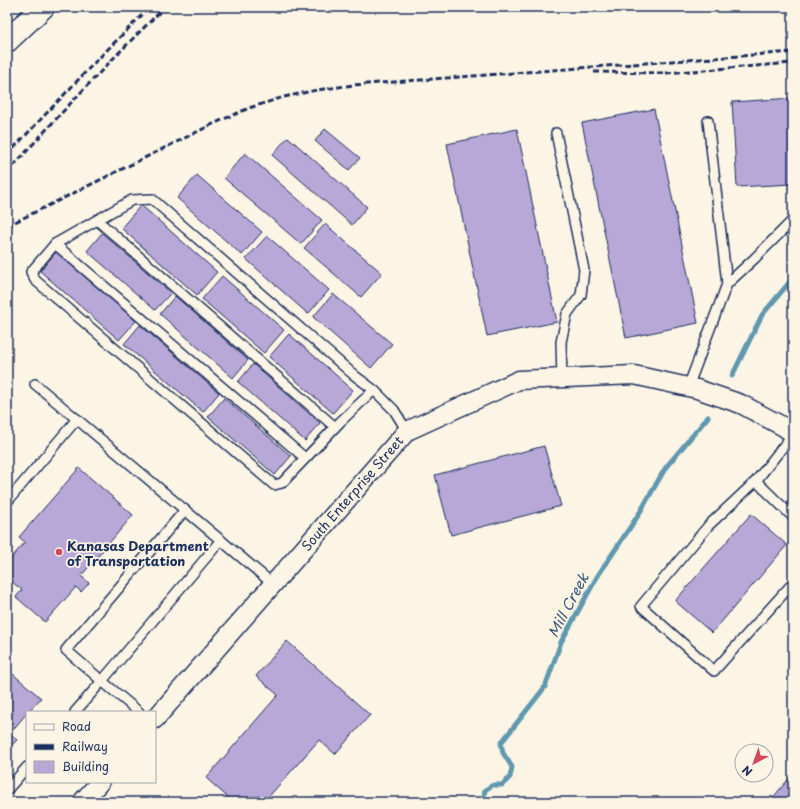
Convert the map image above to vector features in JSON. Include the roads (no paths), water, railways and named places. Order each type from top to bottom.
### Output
[{"type":"street","points":[[7,41],[43,7]]},
{"type":"street","name":"South Enterprise Street","points":[[156,718],[407,431],[519,380],[634,375],[697,389],[741,404],[784,427],[793,434]]},
{"type":"street","points":[[82,802],[99,783]]},
{"type":"lane","points":[[708,121],[727,284]]},
{"type":"lane","points":[[556,133],[584,270],[581,294],[568,314],[561,342],[562,379]]},
{"type":"lane","points":[[374,390],[335,427],[282,483],[274,484],[35,280],[31,272],[55,244],[132,200],[152,199],[354,376],[374,390],[394,410],[407,431]]},
{"type":"lane","points":[[97,220],[335,427]]},
{"type":"lane","points":[[688,387],[727,284],[793,220]]},
{"type":"lane","points":[[55,244],[305,458]]},
{"type":"lane","points":[[35,384],[273,584]]},
{"type":"lane","points":[[7,502],[77,419]]},
{"type":"lane","points":[[793,434],[756,480],[709,525],[641,606],[714,671],[793,583]]},
{"type":"lane","points":[[756,480],[793,517]]},
{"type":"lane","points":[[138,711],[66,650],[185,510]]},
{"type":"lane","points":[[76,711],[221,540]]},
{"type":"lane","points":[[7,790],[26,768]]},
{"type":"waterway","name":"Mill Creek","points":[[732,376],[762,315],[793,278]]},
{"type":"waterway","name":"Mill Creek","points":[[483,802],[485,790],[493,785],[502,785],[510,777],[512,767],[503,753],[501,743],[545,687],[561,642],[597,577],[639,514],[666,467],[708,417]]},
{"type":"railway","points":[[7,155],[97,60],[150,7]]},
{"type":"railway","points":[[7,173],[84,88],[165,7]]},
{"type":"railway","points":[[7,226],[213,124],[249,108],[284,97],[317,90],[353,85],[793,52]]},
{"type":"railway","points":[[594,72],[666,73],[793,63]]},
{"type":"place","name":"Kanasas Department of Transportation","points":[[59,552]]}]
